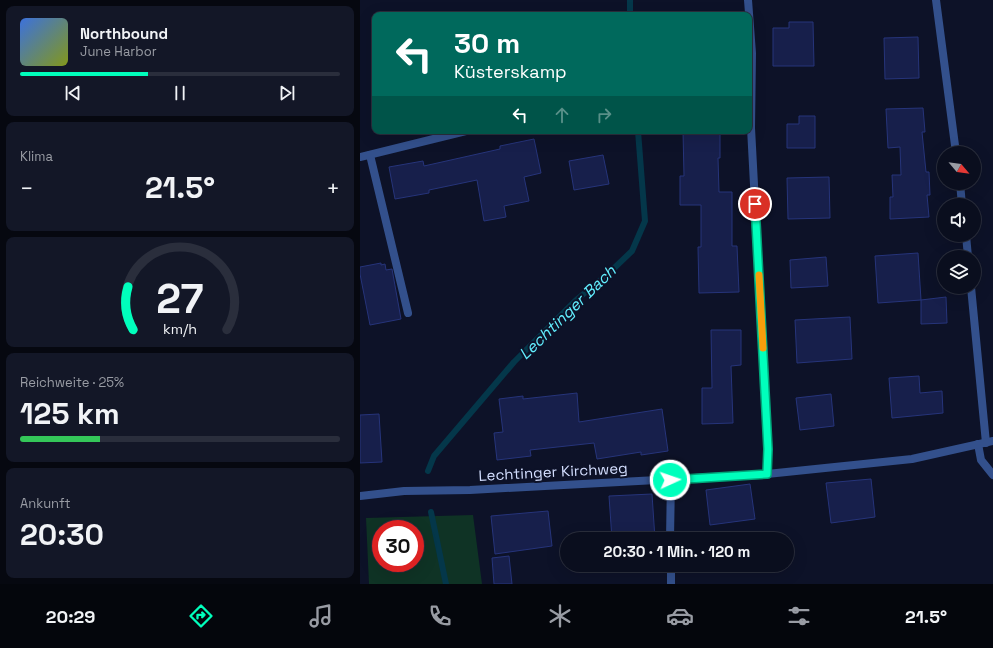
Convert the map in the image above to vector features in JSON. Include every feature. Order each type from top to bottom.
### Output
[{"type":"street","points":[[748,0],[749,12]]},
{"type":"street","points":[[936,0],[955,146]]},
{"type":"street","points":[[360,157],[454,134]]},
{"type":"street","points":[[751,134],[768,449],[767,474]]},
{"type":"street","points":[[370,155],[408,313]]},
{"type":"street","points":[[972,294],[986,443],[981,460],[993,475]]},
{"type":"street","name":"Lechtinger Kirchweg","points":[[360,496],[404,491],[470,490],[767,474],[912,459],[986,443]]},
{"type":"street","points":[[670,480],[670,532]]},
{"type":"street","points":[[670,572],[671,584]]},
{"type":"green space","points":[[473,515],[482,584],[369,584],[366,518]]},
{"type":"building","points":[[789,22],[813,22],[814,66],[773,66],[773,28],[789,28]]},
{"type":"building","points":[[918,37],[919,78],[885,79],[884,38]]},
{"type":"building","points":[[923,108],[925,132],[922,132],[926,172],[929,172],[930,195],[927,195],[929,217],[890,219],[890,197],[893,197],[892,175],[901,175],[900,147],[888,148],[886,109]]},
{"type":"building","points":[[799,116],[815,116],[815,148],[787,148],[787,124],[799,124]]},
{"type":"building","points":[[683,134],[720,134],[720,158],[718,158],[719,192],[732,192],[732,246],[737,246],[739,292],[699,293],[698,247],[701,247],[701,205],[680,205],[680,176],[684,176]]},
{"type":"building","points":[[534,139],[541,173],[524,177],[529,201],[504,206],[506,217],[484,221],[477,180],[429,190],[429,193],[395,199],[389,167],[423,161],[424,166],[500,149],[500,146]]},
{"type":"building","points":[[603,155],[609,184],[574,190],[569,161]]},
{"type":"building","points":[[829,177],[830,218],[788,219],[787,178]]},
{"type":"building","points":[[918,253],[921,300],[878,303],[875,256]]},
{"type":"building","points":[[826,257],[828,286],[791,288],[790,260]]},
{"type":"building","points":[[381,263],[381,265],[385,264],[386,270],[392,269],[401,319],[370,325],[360,267]]},
{"type":"building","points":[[946,297],[947,323],[921,324],[921,300]]},
{"type":"building","points":[[850,317],[852,359],[797,363],[795,320]]},
{"type":"building","points":[[711,330],[741,330],[741,365],[731,366],[733,423],[702,424],[702,388],[712,388]]},
{"type":"building","points":[[919,376],[920,393],[942,391],[943,413],[892,418],[889,378]]},
{"type":"building","points":[[577,393],[579,422],[662,409],[668,451],[641,455],[641,452],[597,459],[594,443],[530,450],[531,456],[497,460],[494,433],[503,432],[499,399],[523,396],[523,399]]},
{"type":"building","points":[[831,394],[834,426],[800,430],[796,398]]},
{"type":"building","points":[[379,414],[382,462],[360,463],[360,415]]},
{"type":"building","points":[[871,479],[875,517],[831,523],[826,483]]},
{"type":"building","points":[[750,484],[755,519],[710,525],[706,490]]},
{"type":"building","points":[[652,494],[655,532],[612,532],[609,496]]},
{"type":"building","points":[[548,511],[552,546],[495,554],[491,516]]},
{"type":"building","points":[[509,556],[512,584],[494,584],[492,558]]},
{"type":"waterway","name":"Lechtinger Bach","points":[[630,0],[630,12]]},
{"type":"waterway","name":"Lechtinger Bach","points":[[428,471],[434,456],[514,362],[575,301],[609,273],[632,251],[645,221],[638,134]]},
{"type":"waterway","name":"Lechtinger Bach","points":[[431,512],[446,584]]},
{"type":"slow traffic","points":[[759,275],[763,348]]},
{"type":"route","points":[[670,480],[767,474],[768,449],[755,204]]}]
